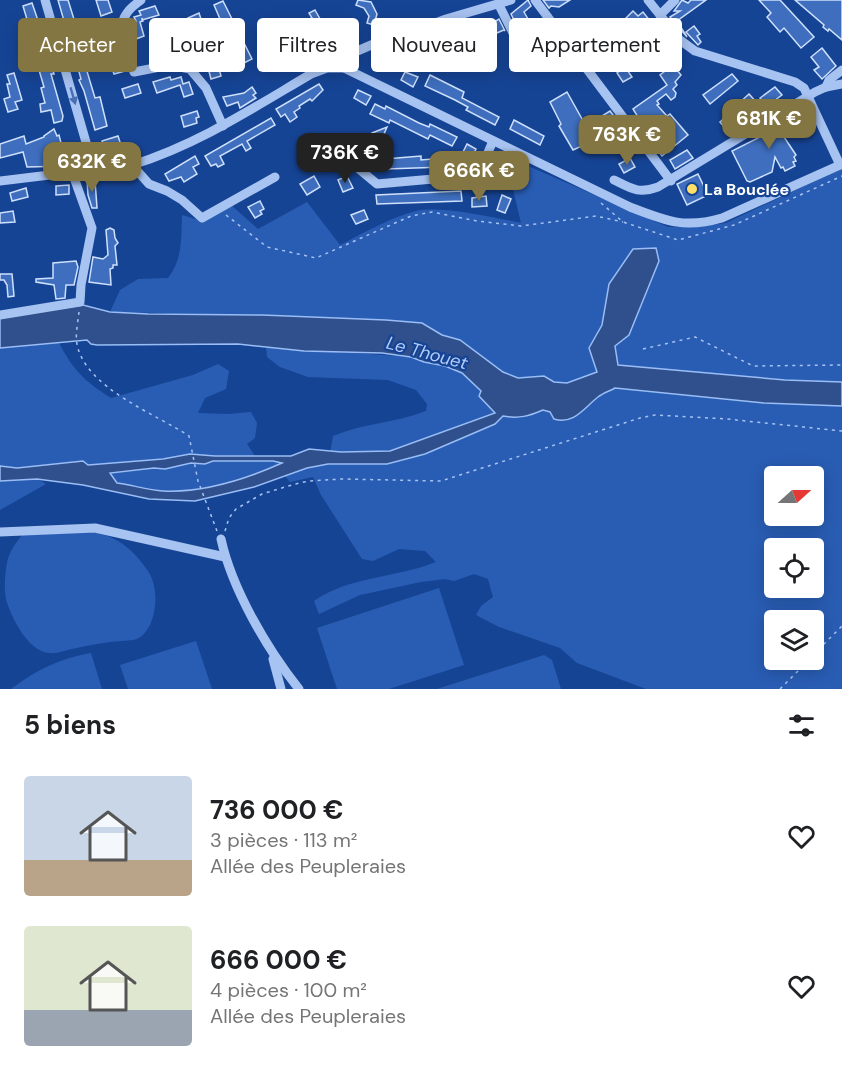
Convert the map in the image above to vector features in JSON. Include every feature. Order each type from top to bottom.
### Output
[{"type":"street","points":[[45,0],[94,170]]},
{"type":"street","points":[[141,0],[127,13],[122,23],[121,34],[134,72],[149,69]]},
{"type":"street","points":[[359,50],[386,39],[398,37],[474,5],[499,5],[511,0]]},
{"type":"street","points":[[535,0],[671,181]]},
{"type":"street","points":[[352,72],[630,207],[679,224],[705,223],[722,218],[841,165],[804,88],[795,82],[694,51],[680,40],[648,0]]},
{"type":"street","points":[[660,15],[675,0]]},
{"type":"street","points":[[499,5],[509,24]]},
{"type":"street","points":[[826,87],[829,80],[842,70]]},
{"type":"street","points":[[193,72],[206,88],[222,126]]},
{"type":"street","points":[[0,181],[132,165],[199,139],[316,72]]},
{"type":"street","points":[[614,180],[636,191],[644,192],[671,181],[809,96],[826,87],[842,84]]},
{"type":"street","points":[[359,169],[377,184],[478,175],[493,141]]},
{"type":"street","points":[[132,165],[149,184],[182,200],[202,218],[275,177]]},
{"type":"street","points":[[0,315],[80,302],[92,228],[72,172]]},
{"type":"street","points":[[0,532],[95,528],[225,556]]},
{"type":"street","points":[[221,539],[225,556],[248,609],[278,663],[299,689]]},
{"type":"street","points":[[270,649],[281,689]]},
{"type":"path","points":[[218,209],[267,247],[316,258],[411,216],[432,212],[477,221],[521,226],[596,216],[623,222]]},
{"type":"path","points":[[80,302],[77,344],[82,357],[100,382],[189,436],[198,481],[221,539],[224,537],[229,518],[236,509],[262,494],[296,484],[342,479],[441,481],[655,415],[727,419],[842,431]]},
{"type":"path","points":[[643,349],[695,337],[753,366],[842,365]]},
{"type":"path","points":[[824,645],[842,626]]},
{"type":"path","points":[[780,689],[798,670]]},
{"type":"shaded area","points":[[505,156],[668,227],[695,227],[726,223],[842,168],[842,689],[646,689],[577,663],[560,648],[499,627],[476,615],[481,606],[493,597],[488,579],[474,574],[454,581],[445,579],[421,582],[360,595],[319,614],[314,601],[328,593],[358,582],[436,562],[425,551],[399,549],[373,561],[362,559],[321,495],[313,477],[290,482],[285,476],[328,464],[333,436],[426,411],[427,404],[416,390],[388,380],[308,377],[280,367],[267,357],[266,347],[412,357],[445,366],[462,373],[481,391],[479,396],[494,412],[495,424],[503,416],[519,417],[543,410],[550,412],[587,407],[601,395],[615,388],[617,365],[615,346],[629,335],[659,261],[633,249],[609,284],[602,325],[589,348],[597,372],[568,383],[553,382],[544,376],[518,378],[503,372],[460,340],[442,335],[422,323],[262,315],[110,312],[120,290],[138,279],[168,278],[179,256],[182,215],[202,221],[231,205],[258,229],[307,202],[340,245],[377,226],[416,211],[439,210],[521,223]]},
{"type":"shaded area","points":[[58,341],[80,374],[111,398],[193,375],[218,364],[229,371],[226,389],[205,398],[198,413],[251,412],[257,423],[255,438],[247,444],[255,456],[282,463],[224,483],[179,491],[116,483],[109,472],[18,468],[46,484],[0,510],[0,348]]},
{"type":"shaded area","points":[[89,532],[107,536],[123,544],[148,571],[155,594],[152,621],[143,635],[136,639],[55,653],[42,651],[28,640],[16,624],[8,606],[5,586],[9,555],[22,535]]},
{"type":"shaded area","points":[[439,588],[464,665],[389,689],[337,689],[317,628]]},
{"type":"shaded area","points":[[196,641],[212,689],[128,689],[120,665]]},
{"type":"shaded area","points":[[91,653],[102,689],[11,689],[49,666]]},
{"type":"shaded area","points":[[544,655],[552,660],[561,689],[437,689]]},
{"type":"water","name":"Le Thouet","points":[[656,248],[659,261],[629,335],[615,346],[618,365],[785,380],[842,382],[842,406],[764,403],[615,388],[567,420],[554,419],[550,412],[543,410],[524,416],[503,416],[495,424],[425,454],[387,464],[328,464],[307,468],[254,487],[195,501],[149,499],[83,485],[37,479],[0,481],[0,466],[17,468],[83,461],[88,465],[163,459],[190,454],[291,456],[309,449],[341,452],[390,451],[495,413],[479,396],[481,391],[462,373],[411,357],[382,353],[304,351],[238,344],[97,345],[87,340],[0,348],[0,317],[83,305],[110,312],[262,315],[422,323],[442,335],[460,340],[503,372],[518,378],[544,376],[554,382],[567,383],[597,372],[589,348],[602,325],[609,284],[633,249]],"holes":[[[213,461],[282,463],[224,484],[193,490],[157,490],[117,483],[110,473],[165,469]]]},
{"type":"building","points":[[58,0],[68,0],[74,18],[63,18]]},
{"type":"building","points":[[96,0],[108,0],[112,12],[101,16]]},
{"type":"building","points":[[358,0],[371,2],[377,14],[376,18],[371,18],[371,24],[367,23],[369,16],[364,8],[356,5]]},
{"type":"building","points":[[528,0],[531,6],[524,12],[527,18],[513,18],[511,14]]},
{"type":"building","points":[[543,0],[570,0],[559,7],[549,8]]},
{"type":"building","points":[[682,0],[688,3],[691,0],[706,0],[681,18],[671,18],[680,11],[674,11]]},
{"type":"building","points":[[759,0],[780,0],[814,37],[801,48],[784,28],[780,32],[767,17],[771,13]]},
{"type":"building","points":[[795,0],[842,0],[842,40],[823,27],[824,25]]},
{"type":"building","points":[[223,1],[232,18],[220,18],[214,5]]},
{"type":"building","points":[[32,3],[37,18],[27,18],[23,6]]},
{"type":"building","points":[[155,6],[159,15],[140,22],[144,36],[137,39],[137,18],[134,17],[141,15],[139,11]]},
{"type":"building","points":[[315,10],[320,18],[312,18],[309,13]]},
{"type":"building","points":[[633,11],[638,16],[643,12],[648,18],[626,18]]},
{"type":"building","points":[[199,13],[201,18],[188,18]]},
{"type":"building","points":[[499,19],[505,31],[497,33],[497,20]]},
{"type":"building","points":[[694,26],[700,34],[697,36],[701,42],[698,45],[686,32]]},
{"type":"building","points":[[245,45],[252,59],[245,62]]},
{"type":"building","points":[[822,48],[836,66],[822,79],[814,70],[819,67],[811,57]]},
{"type":"building","points":[[40,72],[53,72],[54,74],[51,74],[63,116],[62,121],[54,123],[51,110],[41,112],[40,104],[45,103],[41,88],[44,87]]},
{"type":"building","points":[[79,72],[87,72],[95,98],[100,97],[107,126],[95,130],[79,80],[81,79]]},
{"type":"building","points":[[209,72],[220,72],[221,76],[211,79]]},
{"type":"building","points":[[405,72],[418,77],[413,87],[401,80]]},
{"type":"building","points":[[628,72],[632,77],[623,82],[617,73]]},
{"type":"building","points":[[664,72],[679,72],[681,75],[673,89],[676,93],[675,97],[671,100],[666,94],[657,101],[659,104],[657,105],[667,116],[670,114],[688,135],[662,156],[657,149],[674,136],[659,118],[650,123],[647,118],[641,122],[633,109],[667,85],[660,75]]},
{"type":"building","points":[[14,73],[22,100],[15,102],[18,109],[8,112],[4,99],[10,97],[7,75]]},
{"type":"building","points":[[732,74],[738,81],[710,104],[703,95]]},
{"type":"building","points":[[430,75],[464,92],[462,98],[499,117],[495,125],[466,110],[468,107],[425,86]]},
{"type":"building","points":[[170,77],[171,80],[181,77],[183,84],[189,82],[193,94],[184,97],[180,85],[157,93],[153,82]]},
{"type":"building","points":[[138,84],[141,93],[125,98],[122,89]]},
{"type":"building","points":[[319,84],[323,90],[312,101],[310,99],[299,106],[300,108],[294,112],[297,117],[290,122],[285,114],[281,117],[276,109]]},
{"type":"building","points":[[252,87],[256,98],[240,108],[238,102],[227,106],[223,97],[244,93]]},
{"type":"building","points":[[775,87],[782,95],[767,106],[760,98]]},
{"type":"building","points":[[358,90],[371,96],[366,105],[354,98]]},
{"type":"building","points":[[567,92],[586,126],[610,111],[616,119],[614,121],[612,117],[593,129],[599,139],[607,134],[612,143],[598,149],[593,141],[573,150],[559,126],[561,124],[550,102]]},
{"type":"building","points":[[749,94],[759,105],[748,114],[739,103]]},
{"type":"building","points":[[375,104],[385,109],[386,106],[419,123],[429,127],[430,124],[457,137],[452,146],[430,135],[428,139],[390,120],[389,123],[370,114]]},
{"type":"building","points":[[197,111],[199,117],[196,118],[197,123],[184,127],[181,116]]},
{"type":"building","points":[[800,111],[807,124],[784,137],[796,155],[794,157],[796,161],[793,162],[795,166],[785,171],[775,157],[772,172],[750,182],[747,181],[732,151],[764,135]]},
{"type":"building","points":[[731,112],[737,120],[726,129],[720,122]]},
{"type":"building","points":[[271,118],[275,125],[247,141],[251,148],[246,151],[242,144],[220,156],[224,164],[218,167],[216,164],[211,166],[205,156]]},
{"type":"building","points":[[514,120],[544,136],[540,145],[510,129]]},
{"type":"building","points":[[387,127],[384,134],[388,144],[379,148],[372,133]]},
{"type":"building","points":[[54,129],[57,136],[59,135],[67,166],[27,167],[23,152],[0,158],[0,144],[24,136],[26,144],[44,137]]},
{"type":"building","points":[[360,135],[363,144],[350,150],[346,141]]},
{"type":"building","points":[[118,136],[122,148],[105,153],[102,141]]},
{"type":"building","points":[[467,144],[476,149],[469,163],[460,158]]},
{"type":"building","points":[[336,150],[342,164],[333,168],[330,162],[324,165],[321,158],[313,163],[306,157],[318,151],[321,157]]},
{"type":"building","points":[[687,150],[693,158],[675,169],[670,160]]},
{"type":"building","points":[[195,156],[199,164],[193,167],[197,174],[184,182],[181,177],[169,181],[165,174]]},
{"type":"building","points":[[421,156],[421,160],[444,158],[444,167],[386,169],[385,159]]},
{"type":"building","points":[[630,158],[635,167],[624,173],[619,164]]},
{"type":"building","name":"La Bouclée","points":[[698,174],[708,195],[687,205],[677,184]]},
{"type":"building","points":[[314,176],[320,187],[307,195],[300,184]]},
{"type":"building","points":[[347,176],[353,188],[343,192],[338,180]]},
{"type":"building","points":[[87,180],[95,180],[97,208],[92,208]]},
{"type":"building","points":[[69,185],[69,194],[56,195],[56,186]]},
{"type":"building","points":[[26,188],[28,197],[12,201],[10,193]]},
{"type":"building","points":[[461,191],[462,201],[377,204],[376,195]]},
{"type":"building","points":[[502,195],[511,199],[505,213],[497,210]]},
{"type":"building","points":[[486,196],[487,206],[472,207],[472,198]]},
{"type":"building","points":[[260,201],[264,209],[260,211],[262,214],[255,218],[248,207]]},
{"type":"building","points":[[364,210],[368,219],[356,224],[351,215]]},
{"type":"building","points":[[13,211],[15,222],[0,223],[0,213]]},
{"type":"building","points":[[110,228],[114,230],[118,243],[115,246],[117,265],[113,265],[110,269],[111,285],[89,282],[93,257],[103,259],[108,255],[106,230]]},
{"type":"building","points":[[76,261],[78,267],[74,285],[66,285],[65,298],[56,299],[54,285],[36,282],[36,279],[53,278],[53,263]]},
{"type":"building","points":[[0,274],[12,274],[14,296],[8,297],[7,285],[4,280],[0,280]]},
{"type":"place","name":"La Bouclée","points":[[692,189]]}]
